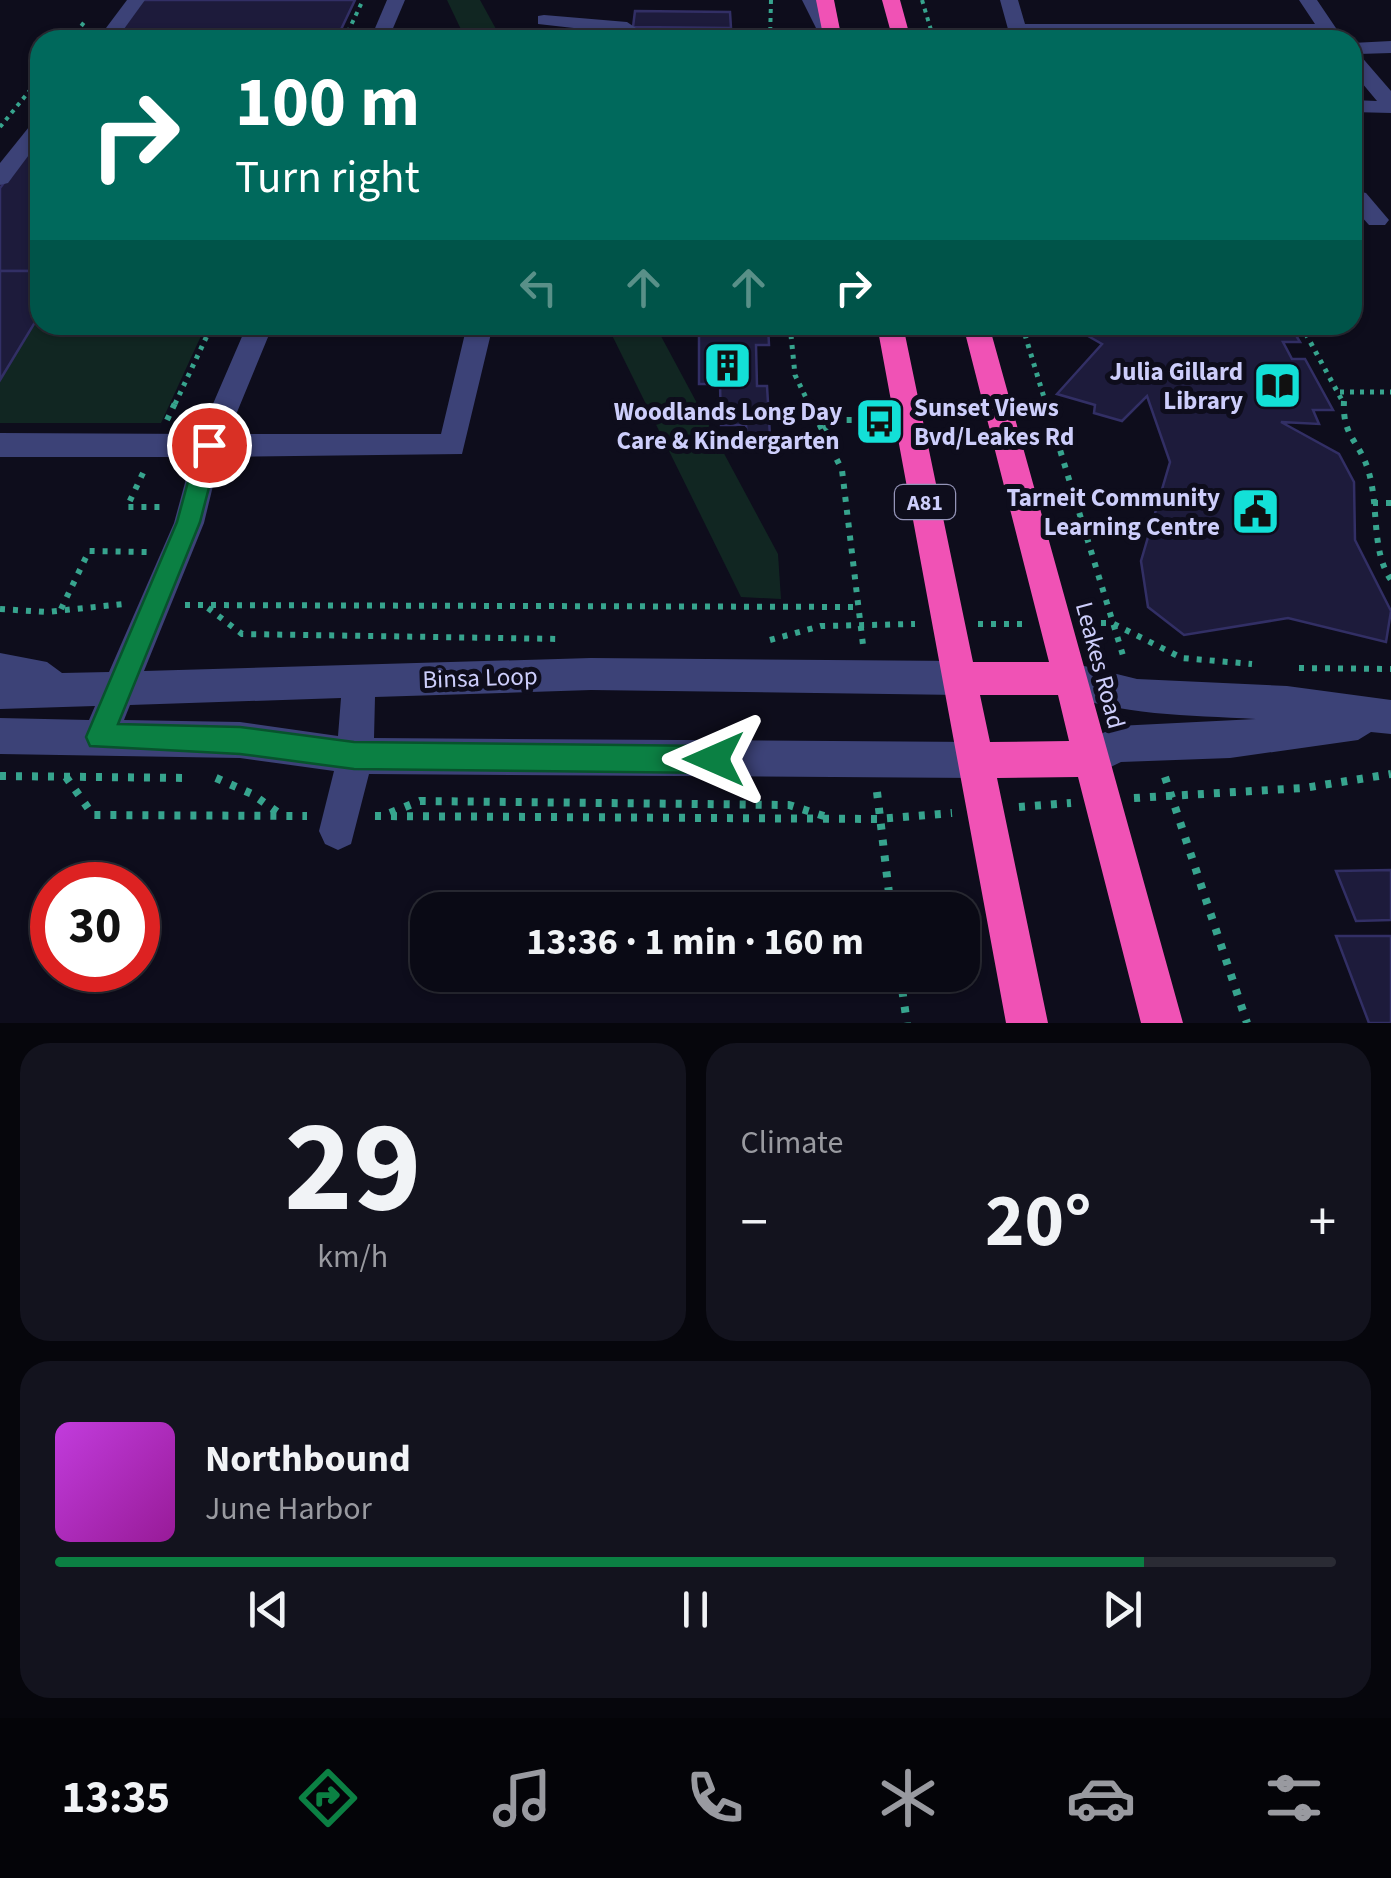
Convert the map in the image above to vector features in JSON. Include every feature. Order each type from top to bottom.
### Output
[{"type":"highway","points":[[825,0],[830,30]]},
{"type":"highway","points":[[891,0],[899,30]]},
{"type":"highway","name":"A81","points":[[892,335],[1027,1023]]},
{"type":"highway","name":"Leakes Road","points":[[979,335],[1162,1023]]},
{"type":"highway","points":[[960,678],[1068,679]]},
{"type":"highway","points":[[976,760],[1090,759]]},
{"type":"street","points":[[114,30],[136,0]]},
{"type":"street","points":[[383,30],[396,0]]},
{"type":"street","points":[[548,0],[542,30],[627,26]]},
{"type":"street","points":[[812,0],[827,30]]},
{"type":"street","points":[[1009,0],[1017,30]]},
{"type":"street","points":[[1308,0],[1328,30]]},
{"type":"street","points":[[1362,48],[1391,47]]},
{"type":"street","points":[[1362,70],[1391,105]]},
{"type":"street","points":[[1362,106],[1391,105]]},
{"type":"street","points":[[0,178],[30,139]]},
{"type":"street","points":[[1362,203],[1377,220]]},
{"type":"street","points":[[99,737],[110,686],[158,601],[189,522],[209,445],[256,335]]},
{"type":"street","points":[[0,445],[452,446],[478,335]]},
{"type":"street","points":[[0,669],[110,686]]},
{"type":"street","name":"Binsa Loop","points":[[0,692],[591,674],[960,678]]},
{"type":"street","points":[[1068,679],[1137,696],[1287,703],[1388,717]]},
{"type":"street","points":[[338,830],[354,756],[360,681]]},
{"type":"street","points":[[1090,759],[1118,744],[1304,732],[1388,717]]},
{"type":"street","points":[[0,736],[240,740],[354,756],[976,760]]},
{"type":"path","points":[[349,30],[363,0]]},
{"type":"path","points":[[770,30],[771,0]]},
{"type":"path","points":[[922,0],[931,30]]},
{"type":"path","points":[[0,127],[30,90]]},
{"type":"path","points":[[160,522],[166,508],[127,507],[207,335]]},
{"type":"path","points":[[791,335],[795,375],[842,470],[861,624]]},
{"type":"path","points":[[1025,335],[1112,622]]},
{"type":"path","points":[[1307,335],[1344,401],[1342,425],[1361,446],[1373,472],[1382,567],[1391,580]]},
{"type":"path","points":[[1339,392],[1391,392]]},
{"type":"path","points":[[824,429],[839,420],[870,420]]},
{"type":"path","points":[[1373,503],[1391,503]]},
{"type":"path","points":[[60,610],[89,552],[147,552],[154,537]]},
{"type":"path","points":[[0,610],[60,610],[158,601],[208,608],[860,607]]},
{"type":"path","points":[[208,608],[242,634],[572,639]]},
{"type":"path","points":[[765,641],[821,626],[1112,622],[1182,658],[1270,666]]},
{"type":"path","points":[[1288,667],[1391,669]]},
{"type":"path","points":[[830,818],[789,804],[420,801],[383,816],[879,819],[1171,794],[1304,788],[1391,774]]},
{"type":"path","points":[[0,776],[222,778],[283,816],[93,815],[66,778]]},
{"type":"path","points":[[1171,794],[1246,1023]]},
{"type":"path","points":[[879,819],[889,892]]},
{"type":"path","points":[[902,992],[906,1023]]},
{"type":"green space","points":[[447,0],[480,0],[496,30],[461,30]]},
{"type":"green space","points":[[30,330],[30,335],[201,335],[161,423],[0,423],[0,380]]},
{"type":"green space","points":[[612,335],[660,335],[778,554],[781,599],[741,597]]},
{"type":"building","points":[[142,0],[355,0],[341,30],[119,30]]},
{"type":"building","points":[[635,11],[730,12],[731,28],[633,27]]},
{"type":"building","points":[[30,148],[30,271],[0,271],[0,188]]},
{"type":"building","points":[[0,271],[30,271],[30,330],[0,380]]},
{"type":"building","name":"Woodlands Long Day Care & Kindergarten","points":[[699,335],[768,335],[769,345],[756,345],[757,386],[767,386],[770,436],[747,435],[746,425],[721,425],[720,384],[699,384]]},
{"type":"building","name":"Tarneit Community Learning Centre","points":[[1086,335],[1296,335],[1300,342],[1283,342],[1292,359],[1305,359],[1333,410],[1313,410],[1319,424],[1281,422],[1339,454],[1354,482],[1355,540],[1391,611],[1386,642],[1288,618],[1184,635],[1148,607],[1141,561],[1170,462],[1147,396],[1122,421],[1094,413],[1095,405],[1057,394],[1102,344]]},
{"type":"building","points":[[1391,870],[1391,920],[1356,921],[1336,871]]},
{"type":"building","points":[[1336,936],[1391,936],[1391,1023],[1369,1023]]},
{"type":"place","name":"Woodlands Long Day Care & Kindergarten","points":[[728,365]]},
{"type":"place","name":"Julia Gillard Library","points":[[1278,385]]},
{"type":"place","name":"Sunset Views Bvd/Leakes Rd","points":[[879,421]]},
{"type":"place","name":"Tarneit Community Learning Centre","points":[[1255,511]]},
{"type":"route","points":[[209,445],[189,522],[99,737],[240,740],[354,756],[714,759]]}]
